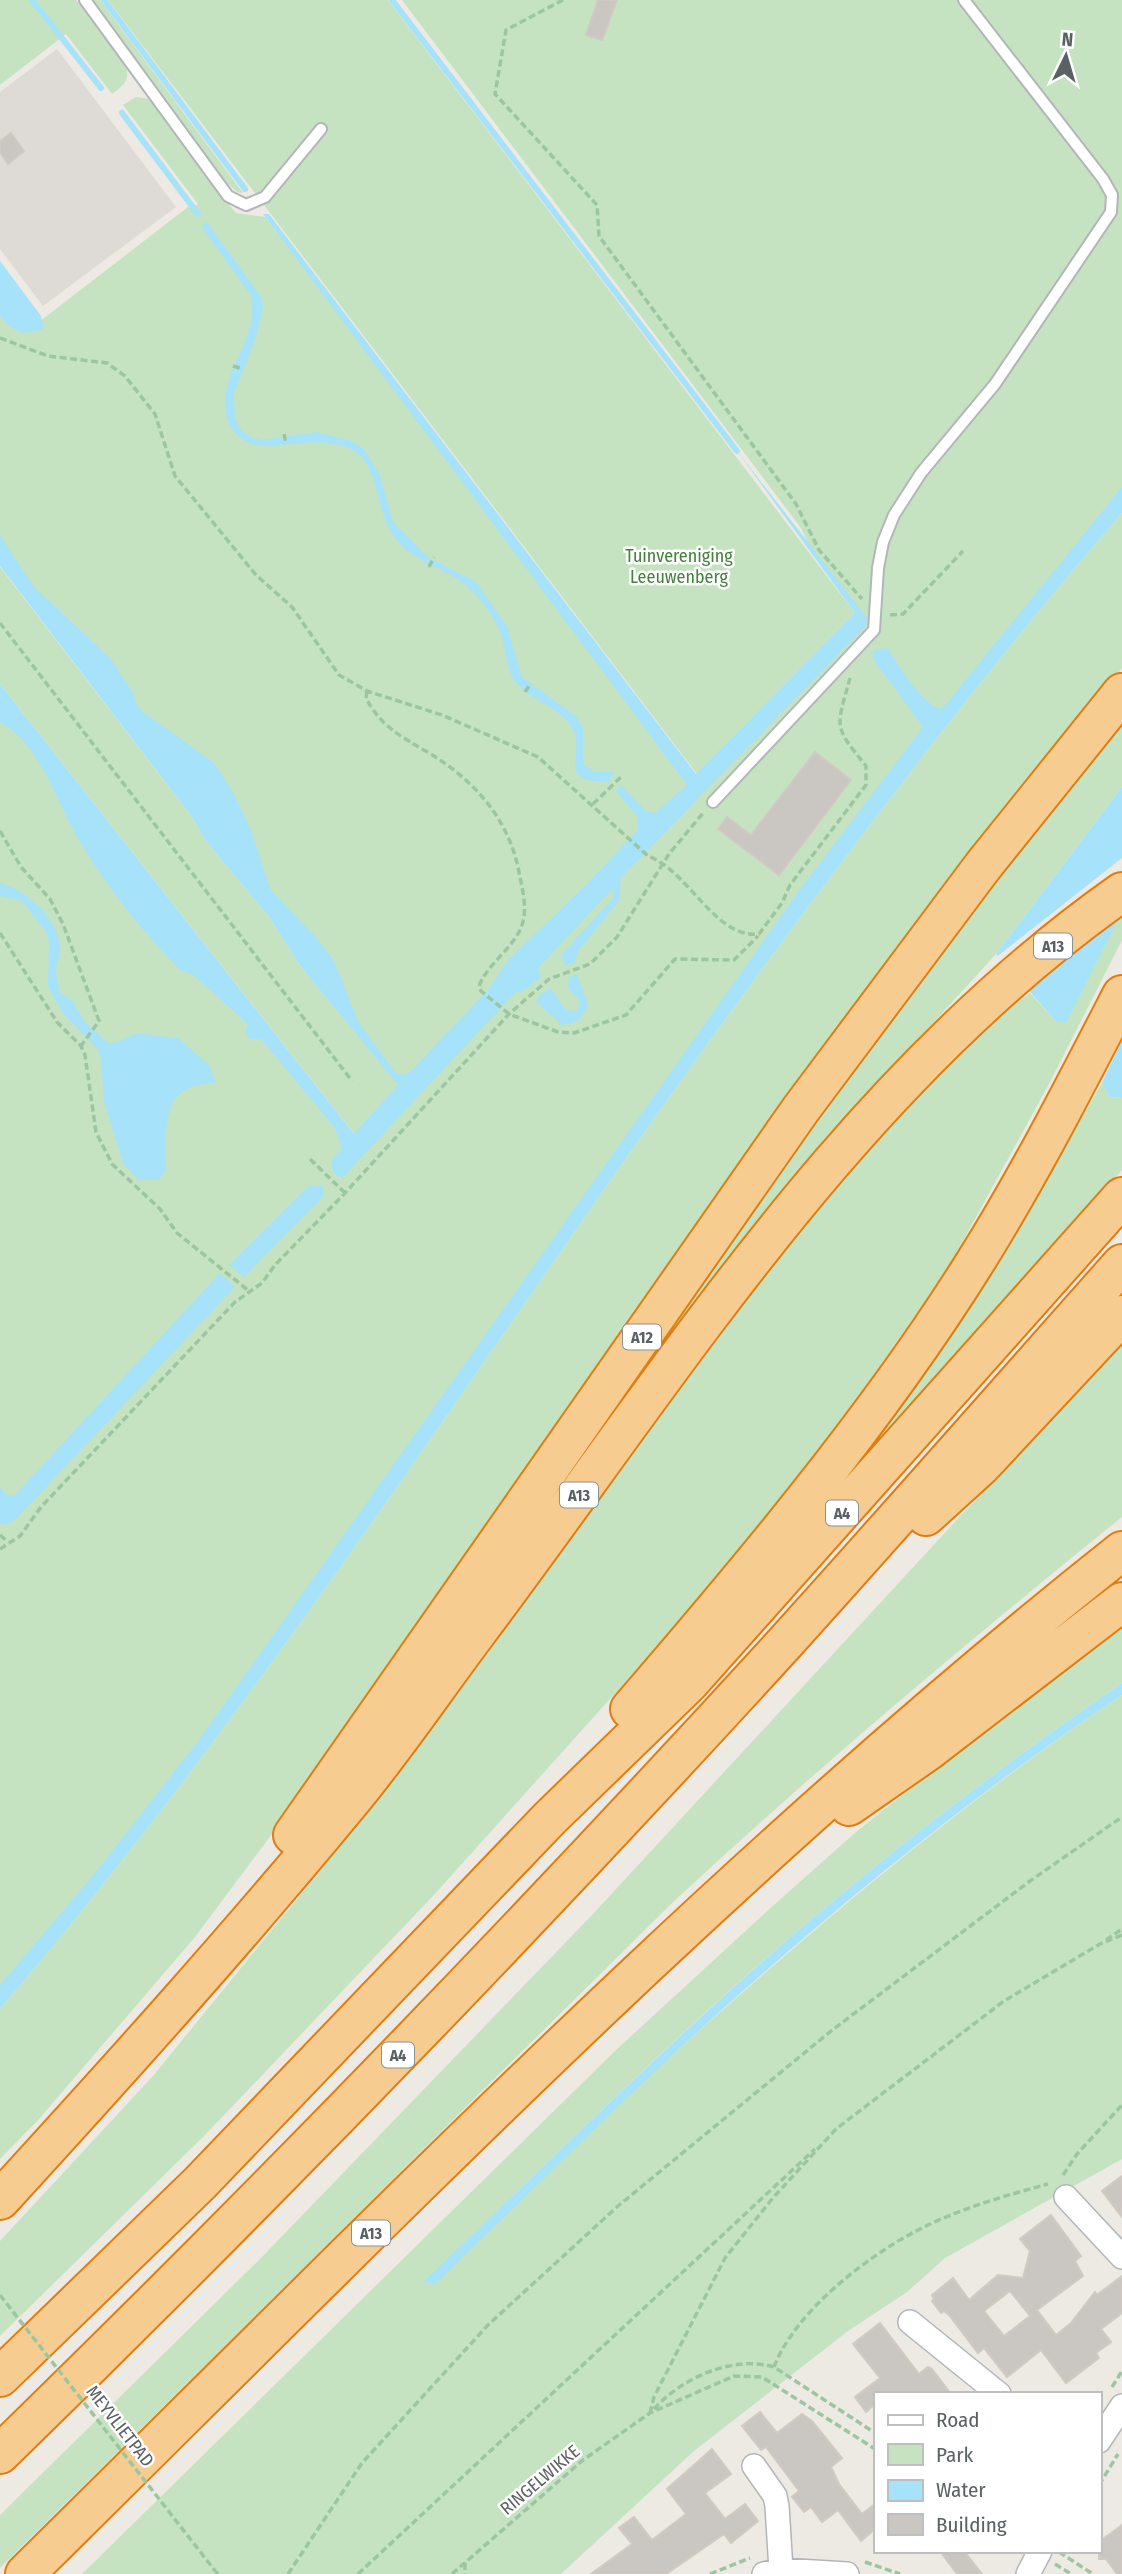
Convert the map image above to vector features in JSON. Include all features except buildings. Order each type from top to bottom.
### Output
[{"type":"highway","name":"A12","points":[[182,1996],[801,1109],[983,866],[1122,693]]},
{"type":"highway","name":"A13","points":[[0,2200],[182,1996],[351,1800],[695,1334],[808,1186],[899,1085],[986,1002],[1122,892]]},
{"type":"highway","points":[[550,1818],[619,1723],[696,1632],[864,1421],[974,1265],[1068,1100],[1122,995]]},
{"type":"highway","name":"A4","points":[[0,2377],[200,2183],[550,1818],[689,1683],[1122,1197]]},
{"type":"highway","name":"A4","points":[[0,2454],[172,2287],[408,2046],[784,1644],[1122,1264]]},
{"type":"highway","name":"A4","points":[[784,1644],[981,1466],[1122,1315]]},
{"type":"highway","name":"A13","points":[[25,2574],[582,2026],[719,1895],[913,1722],[1122,1551]]},
{"type":"highway","name":"A13","points":[[719,1895],[928,1751],[1122,1602]]},
{"type":"street","points":[[1066,2197],[1122,2257]]},
{"type":"street","points":[[910,2322],[997,2392]]},
{"type":"street","points":[[1101,2438],[1122,2406]]},
{"type":"street","points":[[754,2466],[775,2496],[777,2506],[773,2572],[847,2574]]},
{"type":"street","points":[[1028,2574],[1039,2553]]},
{"type":"lane","points":[[85,0],[228,196],[246,205],[265,197],[321,129]]},
{"type":"lane","points":[[713,803],[874,630],[877,617],[878,568],[883,542],[894,515],[920,473],[995,384],[1111,212],[1112,195],[1103,179],[964,0]]},
{"type":"path","points":[[563,0],[506,30],[495,94],[597,205],[599,236],[796,504],[819,550],[877,617],[903,614],[963,551]]},
{"type":"path","points":[[0,338],[48,356],[107,363],[125,376],[155,414],[175,476],[205,516],[227,537],[256,575],[292,607],[339,675],[367,691],[442,715],[538,757],[648,856],[665,862],[726,925],[746,936],[759,934]]},
{"type":"path","points":[[233,366],[243,369]]},
{"type":"path","points":[[284,434],[286,444]]},
{"type":"path","points":[[429,567],[434,557]]},
{"type":"path","points":[[0,623],[352,1081]]},
{"type":"path","points":[[367,691],[366,698],[386,727],[444,762],[472,786],[494,810],[510,841],[517,860],[525,911],[517,935],[482,980],[481,991],[509,1014],[567,1033],[620,1019],[633,1010],[675,959],[728,962],[734,960],[759,934],[782,903],[790,884],[866,785],[866,766],[841,734],[838,725],[860,645]]},
{"type":"path","points":[[525,692],[531,683]]},
{"type":"path","points":[[593,804],[623,775]]},
{"type":"path","points":[[0,1549],[20,1535],[41,1507],[235,1302],[262,1283],[275,1265],[345,1193],[509,1014],[549,979],[590,964],[617,937],[665,862],[713,803]]},
{"type":"path","points":[[0,831],[21,867],[50,899],[64,924],[80,975],[98,1012],[99,1021],[96,1028],[82,1044]]},
{"type":"path","points":[[0,933],[57,1022],[82,1044],[96,1132],[112,1164],[160,1209],[177,1233],[249,1291]]},
{"type":"path","points":[[310,1159],[345,1193]]},
{"type":"path","points":[[0,1535],[8,1542]]},
{"type":"path","points":[[288,2574],[362,2463],[488,2325],[618,2206],[831,2031],[1030,1881],[1122,1817]]},
{"type":"path","points":[[358,2574],[836,2129],[1004,2001],[1122,1929]]},
{"type":"path","points":[[1100,1944],[1122,1935]]},
{"type":"path","points":[[774,2367],[781,2347],[817,2305],[855,2271],[916,2231],[994,2199],[1060,2180],[1077,2154],[1122,2105]]},
{"type":"path","points":[[650,2413],[654,2397],[725,2258],[772,2199],[836,2129]]},
{"type":"path","name":"MEYVLIETPAD","points":[[0,2295],[217,2573]]},
{"type":"path","name":"RINGELWIKKE","points":[[650,2413],[664,2397],[683,2385],[741,2362],[774,2367],[874,2432]]},
{"type":"path","name":"RINGELWIKKE","points":[[452,2574],[583,2460],[650,2413],[734,2375],[751,2374],[772,2383],[874,2448]]},
{"type":"path","points":[[1101,2482],[1122,2448]]},
{"type":"path","points":[[1060,2553],[1093,2574]]},
{"type":"path","points":[[465,2563],[465,2574]]},
{"type":"shaded area","points":[[57,49],[176,207],[43,306],[0,249],[0,92]]},
{"type":"green space","points":[[0,0],[76,0],[125,63],[126,81],[112,94],[66,34],[0,85]]},
{"type":"green space","points":[[90,0],[100,0],[243,193],[237,192],[226,182]]},
{"type":"green space","name":"Tuinvereniging Leeuwenberg","points":[[108,0],[388,0],[855,613],[697,774]]},
{"type":"green space","points":[[402,0],[1122,0],[1122,502],[794,898],[272,1654],[0,1996],[0,690],[357,1145],[406,1092],[0,557],[0,273],[39,322],[188,207],[192,208],[198,204],[123,105],[136,97],[152,99],[193,160],[236,213],[265,217],[698,787],[862,620],[809,546],[801,528]]},
{"type":"green space","points":[[1122,513],[1122,668],[371,1701],[195,1937],[39,2119],[0,2159],[0,2009],[96,1893],[278,1654],[624,1161],[810,904],[963,705]]},
{"type":"green space","points":[[0,567],[192,817],[206,841],[270,918],[298,963],[399,1085],[355,1135],[0,684]]},
{"type":"green space","points":[[1122,719],[1122,787],[996,954],[809,1159],[623,1402],[622,1395],[935,952]]},
{"type":"green space","points":[[1122,912],[1122,940],[1049,1084],[947,1270],[825,1444],[680,1621],[432,1897],[205,2135],[0,2336],[0,2241],[153,2076],[319,1872],[503,1633],[789,1238],[928,1079],[998,1016],[1030,993],[1056,1021]]},
{"type":"green space","points":[[1102,1083],[1110,1097],[1122,1098],[1122,1170],[797,1538],[1036,1193]]},
{"type":"green space","points":[[1122,1341],[1122,1517],[893,1707],[670,1905],[0,2568],[0,2515],[262,2257],[593,1914]]},
{"type":"green space","points":[[1122,1620],[1122,1683],[950,1808],[786,1941],[647,2066],[424,2282],[677,2051],[849,1901],[1029,1761],[1122,1695],[1122,2159],[945,2258],[907,2292],[848,2331],[694,2451],[561,2574],[82,2574],[616,2050],[775,1904],[856,1832]]},
{"type":"water","points":[[263,214],[269,214],[696,774],[855,613],[737,451],[867,618],[865,627],[621,878],[619,901],[578,951],[575,962],[565,966],[561,955],[613,898],[613,888],[538,968],[541,977],[522,992],[516,992],[342,1178],[334,1174],[331,1161],[342,1148],[335,1128],[261,1039],[250,1039],[245,1033],[248,1024],[192,974],[180,970],[139,925],[102,876],[71,826],[37,760],[15,732],[0,722],[0,684],[354,1134],[398,1085],[298,963],[270,918],[206,841],[192,817],[0,566],[0,535],[34,587],[111,659],[132,691],[138,708],[214,763],[233,792],[251,830],[270,889],[316,937],[334,961],[358,1021],[396,1073],[404,1075],[412,1070],[488,990],[510,958],[587,884],[638,830],[637,816],[616,791],[621,785],[646,811],[655,813],[687,785]]},
{"type":"water","points":[[207,222],[262,298],[263,309],[255,340],[234,393],[235,419],[241,430],[250,437],[263,440],[317,432],[352,441],[364,449],[379,473],[393,522],[428,557],[476,582],[507,626],[522,677],[576,716],[583,728],[583,764],[595,772],[614,772],[610,781],[592,781],[576,772],[575,736],[571,726],[514,680],[499,629],[476,595],[453,576],[420,559],[399,543],[386,522],[372,475],[360,455],[335,444],[251,443],[239,437],[230,425],[225,408],[226,392],[250,327],[252,311],[250,294],[201,226]]},
{"type":"water","points":[[0,261],[41,316],[44,329],[20,332],[0,316]]},
{"type":"water","points":[[1122,487],[1122,513],[963,705],[810,904],[624,1161],[278,1654],[96,1893],[0,2009],[0,1985],[95,1873],[199,1740],[798,892],[923,727],[875,662],[872,654],[875,650],[887,648],[919,693],[942,709]]},
{"type":"water","points":[[1122,787],[1122,912],[1066,1023],[1056,1021],[996,954]]},
{"type":"water","points":[[0,883],[30,899],[54,926],[60,948],[56,970],[60,992],[72,1000],[85,1022],[108,1043],[136,1034],[178,1038],[209,1065],[216,1083],[189,1088],[175,1100],[171,1109],[165,1145],[166,1168],[158,1180],[139,1180],[124,1165],[104,1102],[100,1052],[63,1013],[48,987],[49,942],[46,932],[22,901],[0,896]]},
{"type":"water","points":[[577,974],[588,1004],[578,1019],[562,1025],[536,1002],[540,994],[551,989],[566,1010],[577,1011],[580,1001],[568,988],[569,977]]},
{"type":"water","points":[[1122,1041],[1122,1098],[1110,1097],[1102,1083]]},
{"type":"water","points":[[310,1185],[323,1186],[323,1197],[244,1277],[229,1265]]},
{"type":"water","points":[[220,1273],[235,1287],[16,1519],[7,1525],[0,1524],[0,1487],[5,1494],[14,1496]]},
{"type":"water","points":[[1122,1683],[1122,1695],[949,1819],[785,1954],[648,2078],[435,2284],[423,2282],[647,2067],[786,1941],[950,1808]]},
{"type":"pier","points":[[1122,858],[1122,915],[1025,992],[995,958]]},
{"type":"waterway","points":[[32,0],[101,88]]},
{"type":"waterway","points":[[104,0],[245,189]]},
{"type":"waterway","points":[[392,0],[737,451]]},
{"type":"waterway","points":[[122,113],[198,214]]}]
